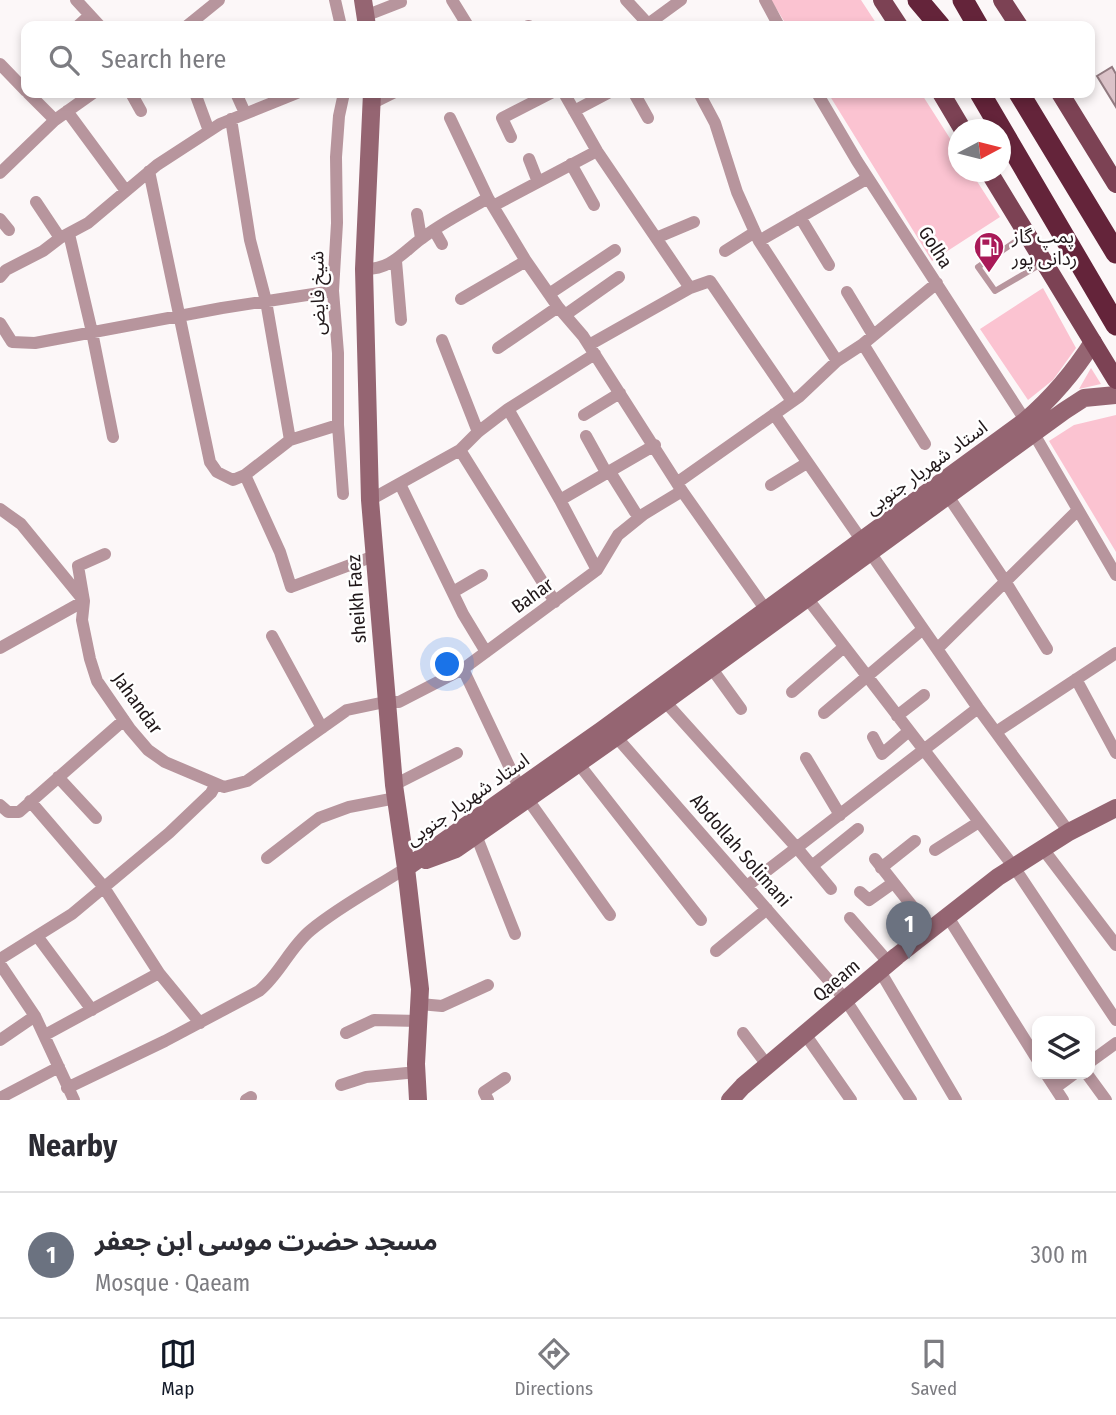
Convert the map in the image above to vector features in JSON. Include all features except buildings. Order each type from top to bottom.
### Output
[{"type":"highway","points":[[918,0],[936,21]]},
{"type":"highway","points":[[924,0],[937,21]]},
{"type":"highway","points":[[962,0],[975,21]]},
{"type":"highway","points":[[983,98],[1116,324]]},
{"type":"highway","points":[[1022,98],[1116,253]]},
{"type":"main road","points":[[882,0],[896,21]]},
{"type":"main road","points":[[1002,0],[1016,21]]},
{"type":"main road","points":[[944,98],[956,119]]},
{"type":"main road","points":[[1063,98],[1116,184]]},
{"type":"main road","points":[[995,182],[1116,380]]},
{"type":"street","points":[[76,0],[95,21]]},
{"type":"street","points":[[193,21],[219,0]]},
{"type":"street","points":[[335,0],[340,21]]},
{"type":"street","points":[[452,0],[465,21]]},
{"type":"street","points":[[626,0],[645,21]]},
{"type":"street","points":[[654,21],[681,0]]},
{"type":"street","points":[[765,0],[776,21]]},
{"type":"street","points":[[365,14],[401,2]]},
{"type":"street","points":[[83,21],[90,15]]},
{"type":"street","points":[[0,64],[21,85]]},
{"type":"street","points":[[16,80],[21,76]]},
{"type":"street","points":[[33,98],[55,120]]},
{"type":"street","points":[[0,173],[55,120],[86,98]]},
{"type":"street","points":[[134,98],[141,111]]},
{"type":"street","points":[[197,98],[209,131]]},
{"type":"street","points":[[238,98],[245,113]]},
{"type":"street","points":[[0,277],[6,270],[88,223],[149,171],[209,131],[282,98]]},
{"type":"street","name":"شیخ فایض","points":[[342,494],[338,353],[333,291],[337,223],[336,157],[343,98]]},
{"type":"street","name":"sheikh Faez","points":[[372,98],[364,269],[370,500],[385,702],[421,989],[418,1100]]},
{"type":"street","points":[[512,137],[502,118],[541,98]]},
{"type":"street","points":[[567,98],[597,151],[690,288]]},
{"type":"street","points":[[574,111],[599,98]]},
{"type":"street","points":[[637,98],[648,118]]},
{"type":"street","points":[[702,98],[715,123],[737,192],[757,237],[837,361]]},
{"type":"street","name":"Golha","points":[[820,98],[868,178],[1030,428],[1116,575]]},
{"type":"street","points":[[67,111],[126,191]]},
{"type":"street","points":[[450,118],[490,202],[526,261],[592,350],[680,486],[766,610]]},
{"type":"street","points":[[231,119],[250,240],[266,302],[290,440]]},
{"type":"street","points":[[364,269],[377,270],[396,261],[434,230],[538,182],[597,151]]},
{"type":"street","points":[[528,159],[538,182]]},
{"type":"street","points":[[571,164],[594,205]]},
{"type":"street","points":[[149,171],[210,462],[217,472],[233,480],[245,475],[290,440],[338,425]]},
{"type":"street","points":[[725,251],[800,217],[868,178]]},
{"type":"street","points":[[36,202],[64,236],[92,332],[113,437]]},
{"type":"street","points":[[417,214],[421,238]]},
{"type":"street","points":[[800,217],[829,264]]},
{"type":"street","points":[[0,219],[9,230]]},
{"type":"street","points":[[656,238],[694,222]]},
{"type":"street","points":[[434,230],[442,244]]},
{"type":"street","points":[[549,294],[615,250]]},
{"type":"street","points":[[396,261],[401,320]]},
{"type":"street","points":[[461,299],[526,261]]},
{"type":"street","points":[[498,348],[619,277]]},
{"type":"street","points":[[370,500],[460,450],[508,409],[592,350],[690,288],[710,281],[792,401]]},
{"type":"street","name":"Bahar","points":[[385,702],[399,702],[463,669],[555,602],[597,570],[618,535],[792,401],[837,361],[937,283]]},
{"type":"street","points":[[0,323],[12,342],[35,343],[333,291]]},
{"type":"street","points":[[847,292],[868,339],[925,443]]},
{"type":"street","points":[[442,340],[478,432]]},
{"type":"street","name":"استاد شهریار جنوبی","points":[[707,662],[766,610],[948,496],[1030,428],[1093,342]]},
{"type":"street","points":[[584,415],[620,393]]},
{"type":"street","name":"استاد شهریار جنوبی","points":[[406,868],[473,828],[707,662],[807,598],[865,547],[1030,428],[1084,398],[1116,396]]},
{"type":"street","points":[[508,409],[561,500],[597,570]]},
{"type":"street","points":[[774,414],[978,708],[1069,832]]},
{"type":"street","points":[[586,436],[635,512]]},
{"type":"street","points":[[561,500],[655,445]]},
{"type":"street","points":[[460,450],[555,602]]},
{"type":"street","points":[[771,485],[807,463]]},
{"type":"street","points":[[245,475],[280,552],[291,587],[374,556]]},
{"type":"street","points":[[400,484],[463,614],[486,652]]},
{"type":"street","points":[[948,496],[1047,649]]},
{"type":"street","points":[[0,509],[21,524],[84,601],[0,648]]},
{"type":"street","points":[[937,649],[1078,510]]},
{"type":"street","name":"Jahandar","points":[[105,554],[78,566],[84,601],[82,621],[97,681],[148,750],[164,762],[216,784]]},
{"type":"street","points":[[453,592],[482,575]]},
{"type":"street","points":[[807,598],[1014,867],[1116,1020]]},
{"type":"street","points":[[824,713],[867,676],[900,657],[923,629]]},
{"type":"street","points":[[272,636],[321,728]]},
{"type":"street","points":[[792,692],[844,647]]},
{"type":"street","points":[[996,732],[1116,653]]},
{"type":"street","points":[[707,662],[741,709]]},
{"type":"street","points":[[463,669],[523,793],[610,915]]},
{"type":"street","points":[[1076,679],[1116,753]]},
{"type":"street","points":[[897,716],[924,695]]},
{"type":"street","points":[[660,696],[831,889]]},
{"type":"street","points":[[74,1100],[35,1016],[0,962],[72,914],[169,833],[211,793],[216,784],[224,787],[247,781],[347,710],[385,702]]},
{"type":"street","points":[[747,886],[978,708]]},
{"type":"street","points":[[0,805],[8,812],[19,812],[124,720]]},
{"type":"street","name":"Abdollah Solimani","points":[[612,731],[845,999],[911,1100]]},
{"type":"street","points":[[873,737],[882,754],[909,731]]},
{"type":"street","points":[[267,858],[319,818],[395,792],[457,752]]},
{"type":"street","points":[[574,758],[701,920]]},
{"type":"street","points":[[806,758],[840,815]]},
{"type":"street","points":[[58,777],[96,818]]},
{"type":"street","points":[[30,801],[103,886],[159,973],[200,1023]]},
{"type":"street","name":"Qaeam","points":[[730,1100],[845,999],[948,916],[1014,867],[1069,832],[1115,811]]},
{"type":"street","points":[[935,850],[979,822]]},
{"type":"street","points":[[473,828],[515,934]]},
{"type":"street","points":[[812,866],[858,829]]},
{"type":"street","points":[[915,841],[878,864],[931,930]]},
{"type":"street","points":[[1043,849],[1116,945]]},
{"type":"street","points":[[67,1088],[259,992],[273,980],[285,959],[310,930],[406,868]]},
{"type":"street","points":[[860,892],[869,900],[893,883]]},
{"type":"street","points":[[716,951],[767,909]]},
{"type":"street","points":[[948,916],[1032,1051]]},
{"type":"street","points":[[850,918],[884,967],[956,1100]]},
{"type":"street","points":[[37,936],[92,1010]]},
{"type":"street","points":[[44,1035],[159,973]]},
{"type":"street","points":[[346,1033],[374,1020],[419,1013],[442,1006],[488,985]]},
{"type":"street","points":[[0,1040],[35,1016]]},
{"type":"street","points":[[743,1033],[767,1065]]},
{"type":"street","points":[[805,1034],[851,1100]]},
{"type":"street","points":[[1095,1058],[1116,1043]]},
{"type":"street","points":[[0,1098],[59,1067]]},
{"type":"street","points":[[341,1085],[366,1077],[417,1072]]},
{"type":"street","points":[[488,1100],[484,1092],[505,1078]]},
{"type":"street","points":[[1049,1079],[1063,1100]]},
{"type":"street","points":[[1055,1088],[1067,1079]]},
{"type":"street","points":[[1091,1079],[1106,1100]]},
{"type":"lane","points":[[1027,234],[978,267],[995,291],[1044,262]]},
{"type":"shaded area","points":[[771,0],[861,0],[875,21],[784,21]]},
{"type":"shaded area","points":[[831,98],[924,98],[948,135],[948,182],[977,182],[1000,217],[932,261]]},
{"type":"shaded area","points":[[1043,288],[1076,348],[1053,380],[1028,400],[980,329]]},
{"type":"shaded area","points":[[1091,368],[1101,384],[1079,389]]},
{"type":"shaded area","points":[[1116,415],[1116,552],[1049,441],[1074,425]]},
{"type":"place","name":"پمپ گاز ردانی پور","points":[[989,274]]},
{"type":"place","name":"مسجد حضرت موسی ابن جعفر","points":[[909,959]]}]
